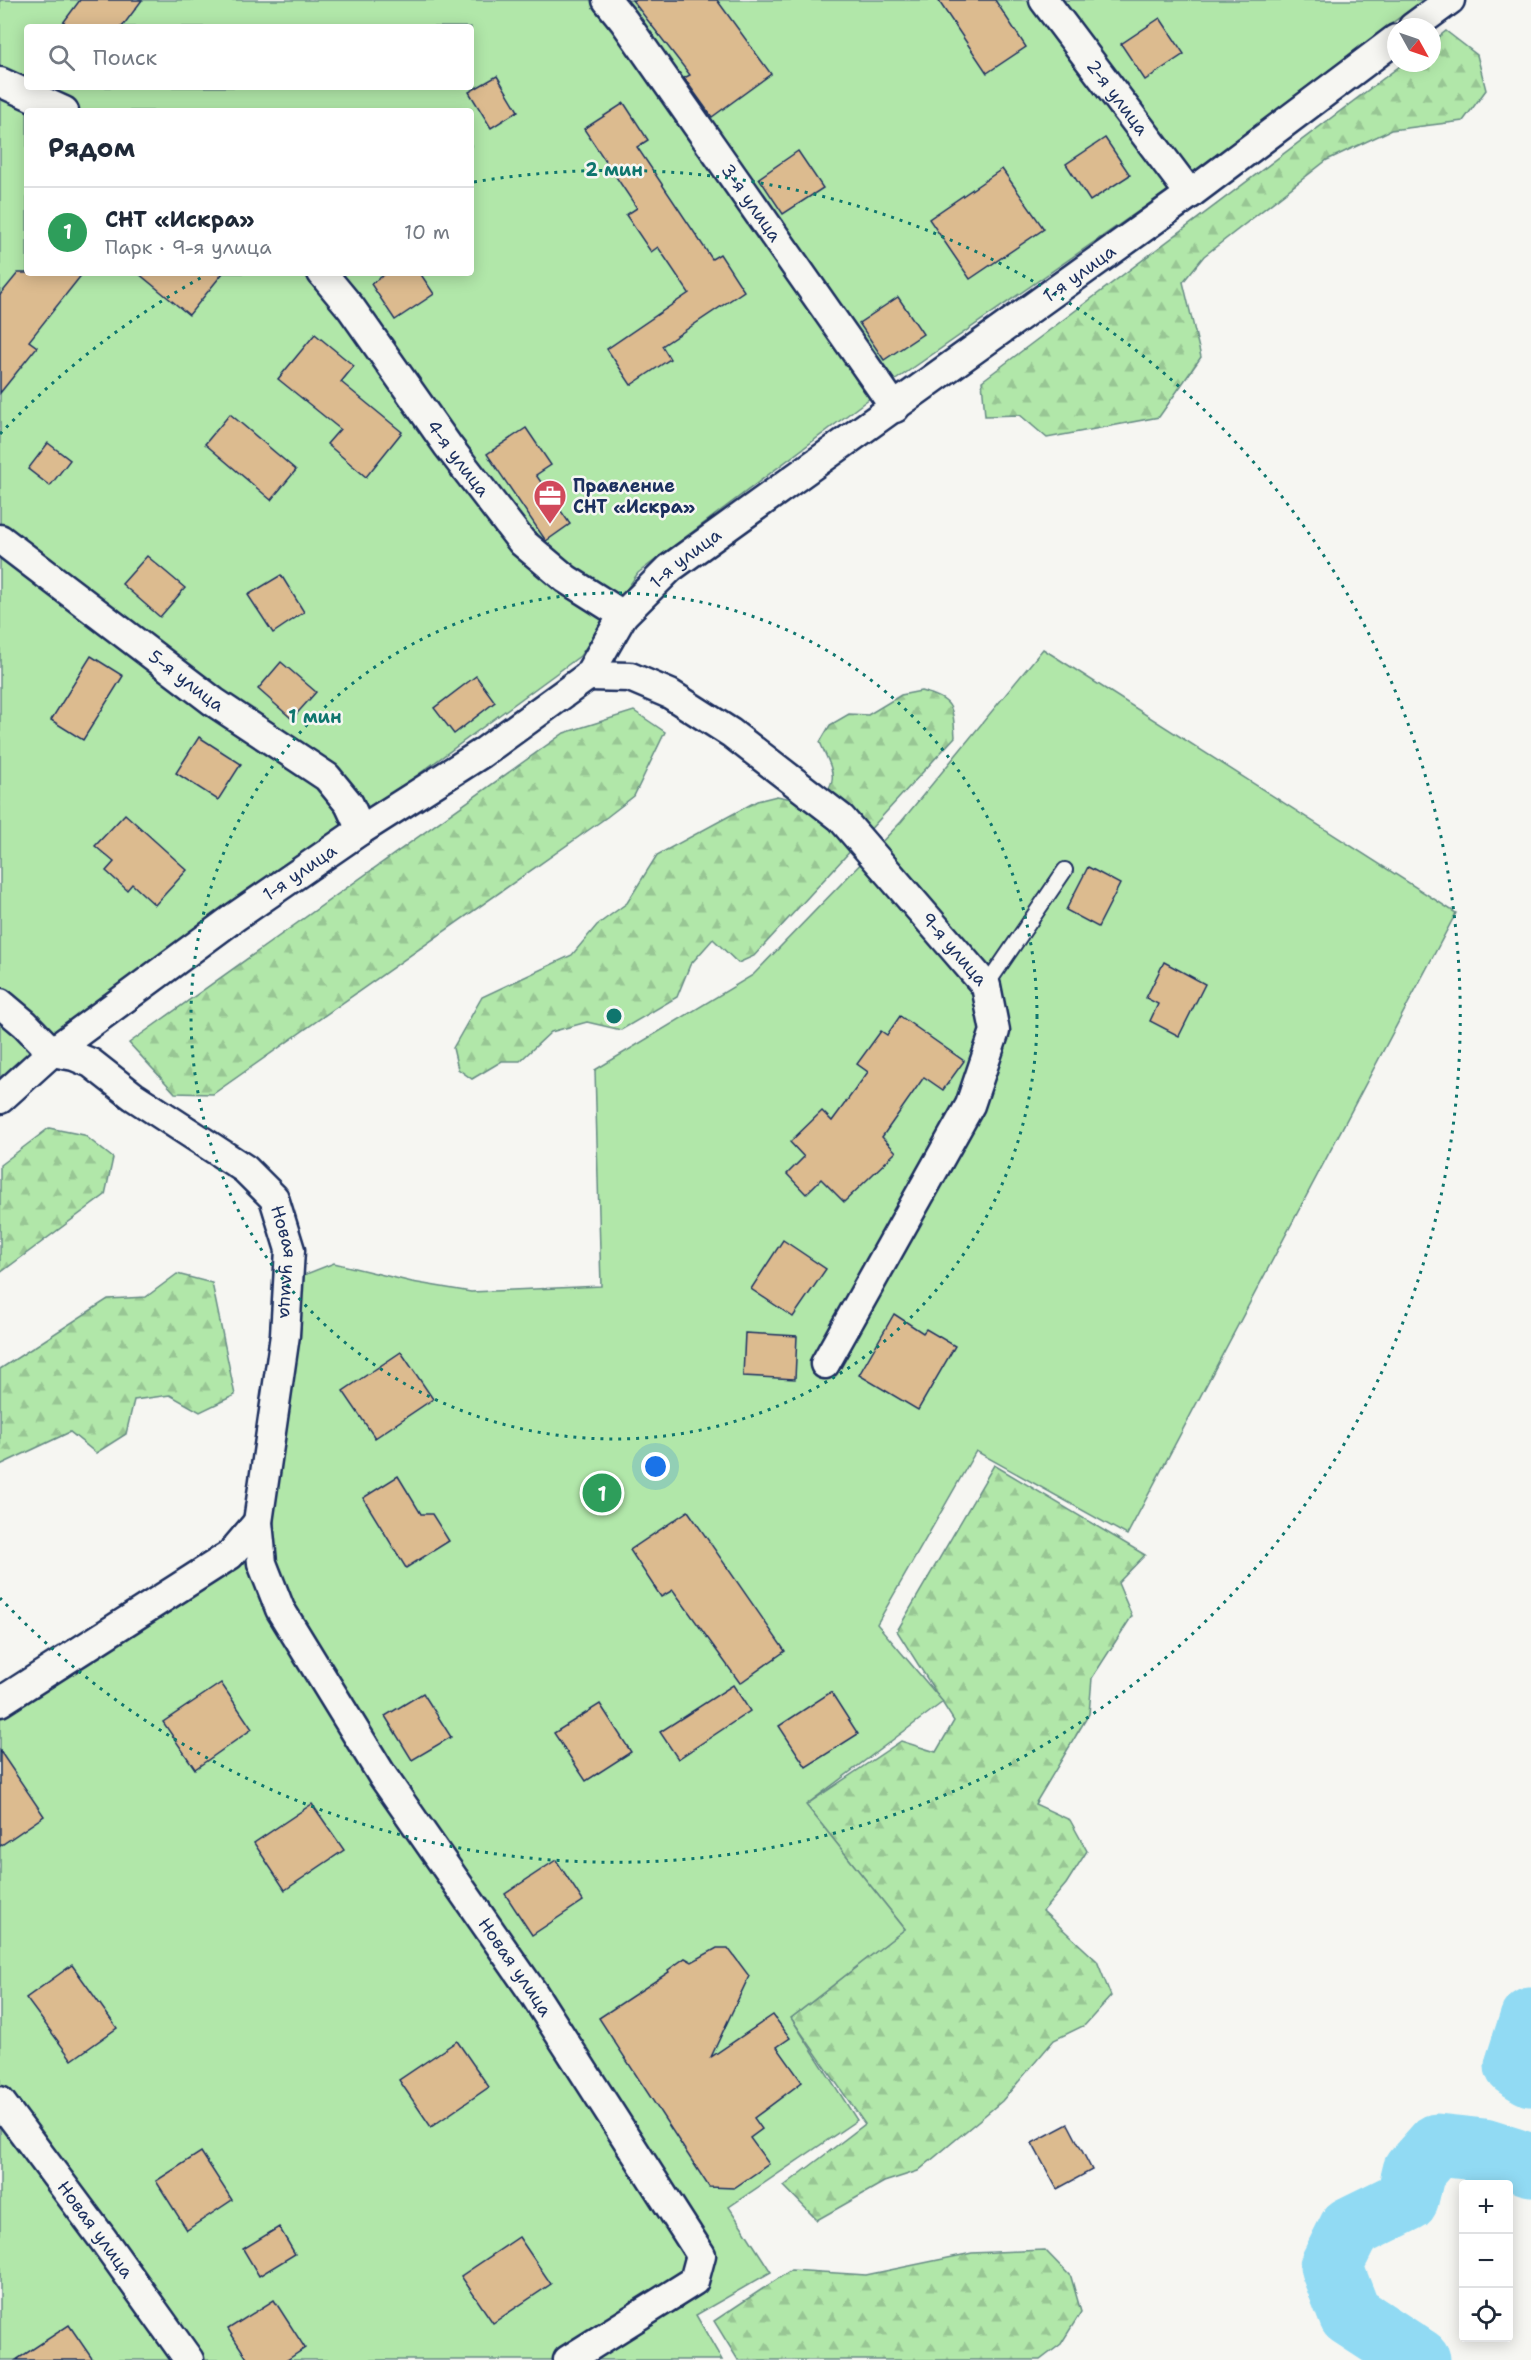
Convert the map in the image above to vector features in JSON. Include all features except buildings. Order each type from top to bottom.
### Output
[{"type":"street","name":"3-я улица","points":[[607,0],[895,408]]},
{"type":"street","name":"2-я улица","points":[[1044,0],[1190,194]]},
{"type":"street","points":[[1425,18],[1450,0]]},
{"type":"street","name":"1-я улица","points":[[0,1099],[52,1052],[235,916],[361,830],[482,753],[588,675],[623,615],[670,568],[1190,194],[1387,46]]},
{"type":"street","points":[[0,82],[57,108]]},
{"type":"street","name":"4-я улица","points":[[324,276],[351,308],[448,446],[522,542],[566,579],[623,615]]},
{"type":"street","name":"5-я улица","points":[[0,539],[214,702],[327,777],[349,804],[361,830]]},
{"type":"street","name":"9-я улица","points":[[588,675],[630,677],[670,694],[731,733],[842,818],[986,986],[995,1031],[970,1105],[825,1364]]},
{"type":"street","points":[[0,1003],[25,1024],[52,1052]]},
{"type":"street","name":"Новая улица","points":[[52,1052],[74,1056],[91,1063],[133,1096],[245,1169],[274,1198],[290,1250],[285,1335],[258,1522],[262,1563],[280,1609],[382,1775],[534,1994],[701,2255],[694,2282],[568,2360]]},
{"type":"street","points":[[0,1702],[230,1555],[258,1522]]},
{"type":"street","name":"Новая улица","points":[[0,2101],[189,2360]]},
{"type":"lane","points":[[986,986],[1065,870]]},
{"type":"green space","points":[[0,0],[1423,0],[1399,18],[1387,18],[1387,27],[1166,192],[874,395],[638,573],[580,656],[0,1081]]},
{"type":"green space","points":[[1446,31],[1477,55],[1486,90],[1463,121],[1391,130],[1327,160],[1204,256],[1183,282],[1201,357],[1159,417],[1047,438],[1020,415],[985,416],[982,381],[1392,72],[1441,72],[1441,35]]},
{"type":"green space","points":[[1043,649],[1456,913],[1127,1535],[976,1451],[877,1624],[943,1702],[806,1805],[905,1929],[791,2018],[857,2120],[729,2207],[771,2272],[696,2315],[722,2360],[0,2360],[0,1690],[246,1535],[276,1286],[334,1263],[412,1282],[471,1292],[601,1286],[595,1070],[753,975],[901,822]]},
{"type":"green space","points":[[921,691],[940,697],[949,705],[952,711],[955,737],[754,956],[738,963],[713,939],[690,965],[677,997],[621,1030],[587,1022],[551,1032],[520,1061],[502,1061],[472,1079],[458,1069],[453,1048],[482,997],[572,955],[597,925],[627,903],[657,855],[757,801],[777,796],[816,804],[832,781],[831,768],[820,742],[830,725],[849,714],[868,715],[901,695]]},
{"type":"green space","points":[[634,711],[665,732],[634,796],[213,1094],[175,1093],[129,1043],[564,733]]},
{"type":"green space","points":[[49,1128],[84,1135],[113,1158],[105,1195],[0,1273],[0,1165]]},
{"type":"green space","points":[[177,1274],[212,1283],[235,1395],[200,1412],[170,1395],[134,1400],[126,1434],[96,1453],[70,1432],[0,1465],[0,1369],[108,1299],[146,1297]]},
{"type":"green space","points":[[994,1465],[1145,1555],[1118,1583],[1132,1616],[1092,1678],[1089,1714],[1035,1804],[1070,1820],[1087,1851],[1066,1884],[1043,1911],[1097,1961],[1111,1996],[1085,2025],[1054,2040],[1002,2101],[918,2171],[884,2182],[817,2220],[784,2186],[865,2124],[791,2018],[905,1929],[806,1805],[901,1741],[936,1752],[954,1721],[897,1631]]},
{"type":"green space","points":[[1045,2250],[1071,2277],[1081,2312],[1061,2344],[1040,2360],[738,2360],[714,2321],[791,2270],[866,2275],[972,2253]]},
{"type":"waterway","points":[[1531,2019],[1516,2066],[1531,2075]]},
{"type":"waterway","points":[[1419,2360],[1350,2315],[1331,2266],[1350,2228],[1407,2200],[1414,2171],[1437,2145],[1484,2150],[1531,2165]]},
{"type":"place","name":"Правление СНТ «Искра»","points":[[550,525]]},
{"type":"place","name":"СНТ «Искра»","points":[[602,1493]]}]
